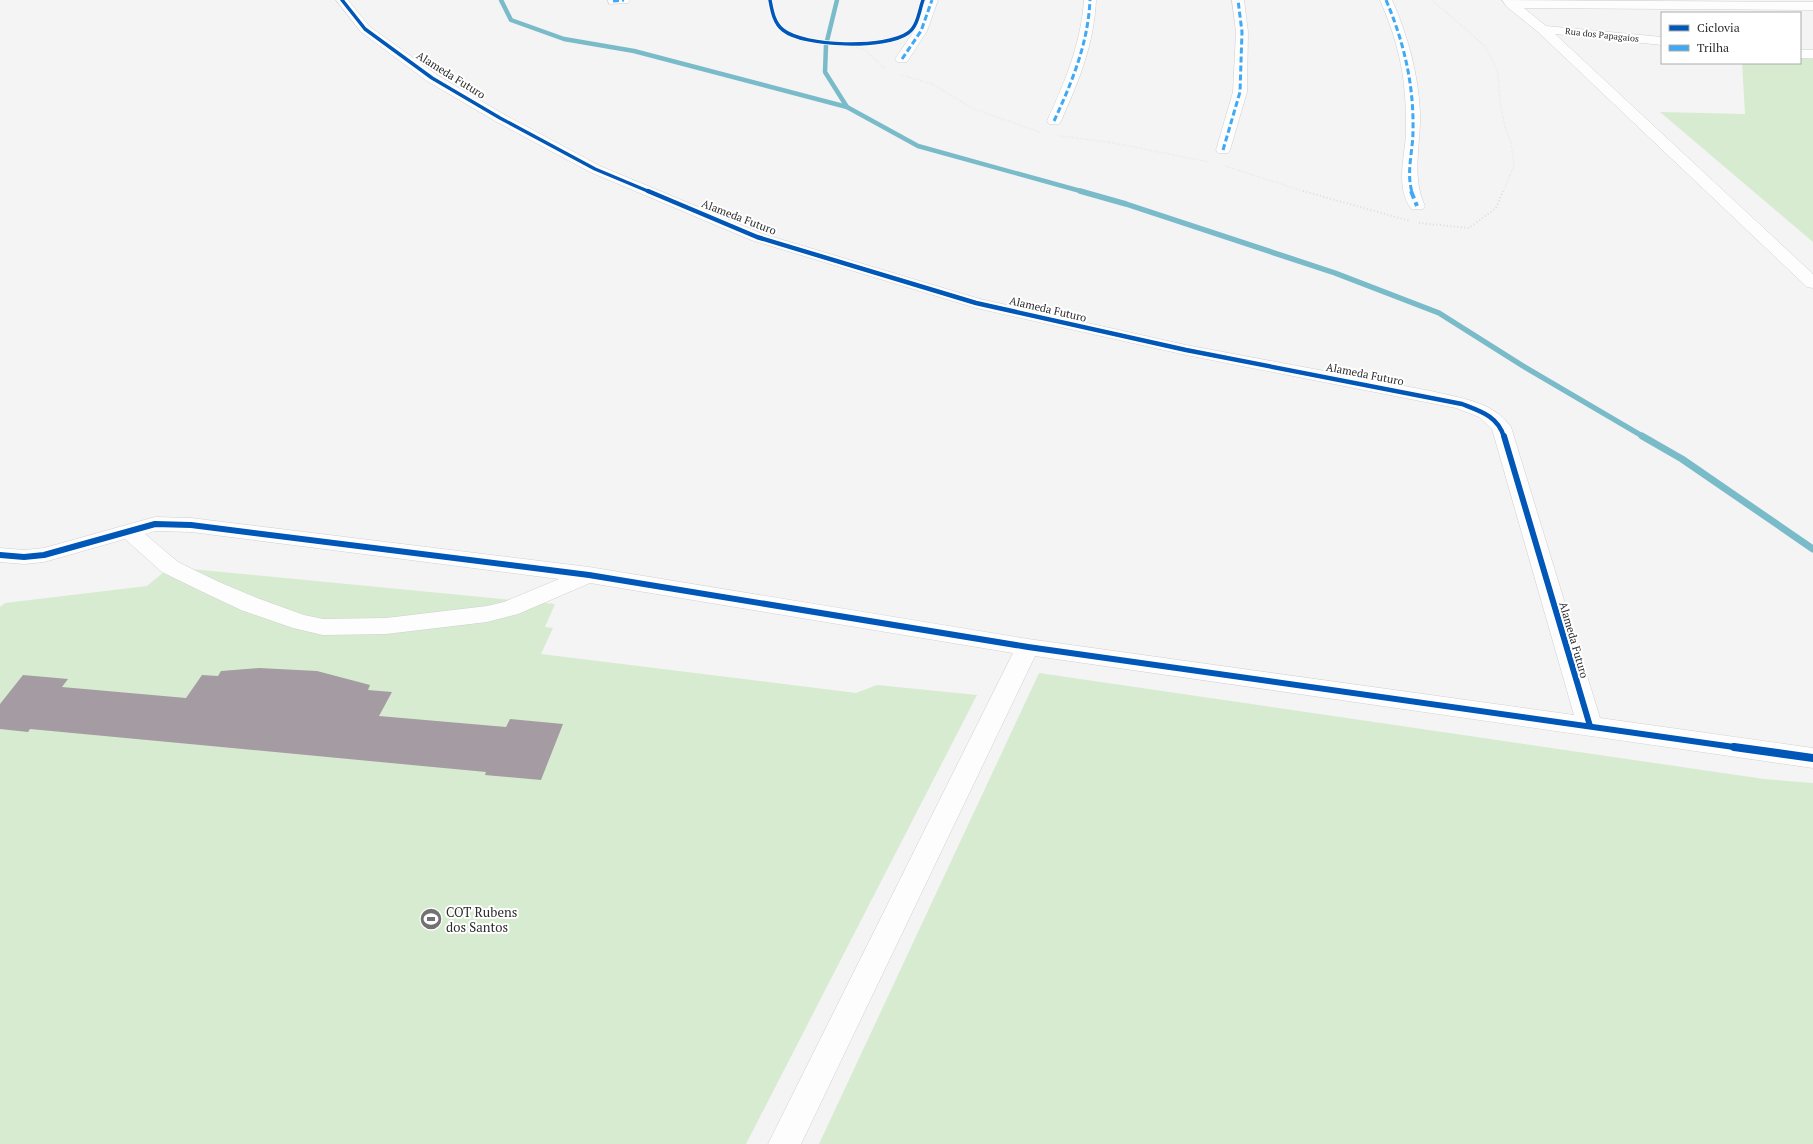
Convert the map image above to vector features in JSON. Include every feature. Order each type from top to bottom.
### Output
[{"type":"street","name":"Alameda Futuro","points":[[342,0],[365,29],[432,78],[500,118],[595,169],[757,236],[976,303],[1186,350],[1431,397],[1462,404],[1486,413],[1501,427],[1590,726]]},
{"type":"street","points":[[902,58],[913,47],[922,28],[932,0]]},
{"type":"street","points":[[1054,121],[1081,58],[1087,35],[1090,0]]},
{"type":"street","points":[[1223,150],[1240,92],[1242,32],[1238,0]]},
{"type":"street","points":[[1386,0],[1401,37],[1407,61],[1412,97],[1413,132],[1409,178],[1411,197],[1417,206]]},
{"type":"street","points":[[1510,2],[1813,6]]},
{"type":"street","points":[[1510,2],[1542,29],[1813,283]]},
{"type":"street","name":"Rua dos Papagaios","points":[[1542,29],[1661,41]]},
{"type":"street","points":[[2,558],[44,555],[155,524],[191,526],[589,575],[1028,647],[1813,758]]},
{"type":"street","points":[[129,531],[170,567],[249,604],[301,622],[323,627],[386,626],[487,614],[510,608],[589,575]]},
{"type":"street","points":[[784,1144],[1028,647]]},
{"type":"path","points":[[832,42],[868,44]]},
{"type":"green space","points":[[1801,58],[1813,59],[1813,242],[1660,112],[1745,114],[1742,64],[1801,64]]},
{"type":"green space","name":"COT Rubens dos Santos","points":[[170,567],[555,604],[545,627],[553,628],[541,654],[856,693],[877,685],[977,695],[746,1144],[0,1144],[0,607],[5,603],[147,586]]},
{"type":"green space","points":[[1039,673],[1764,779],[1813,783],[1813,1144],[819,1144]]},
{"type":"building","points":[[259,668],[317,671],[370,685],[368,690],[392,692],[379,716],[506,727],[510,719],[563,724],[541,780],[485,775],[486,772],[30,729],[28,732],[0,729],[0,704],[23,675],[68,679],[62,687],[186,698],[202,675],[218,676],[221,671]]},
{"type":"waterway","points":[[501,0],[511,20],[564,39],[634,51],[847,107]]},
{"type":"waterway","points":[[837,0],[826,45],[825,72],[847,107]]},
{"type":"waterway","points":[[847,107],[918,146],[1084,192]]},
{"type":"waterway","points":[[1080,191],[1126,204],[1335,273],[1439,313],[1523,366],[1644,437]]},
{"type":"waterway","points":[[1642,436],[1682,459],[1813,549]]},
{"type":"marked path","points":[[613,1],[624,0]]},
{"type":"marked path","points":[[902,59],[921,31],[932,0]]},
{"type":"marked path","points":[[1054,121],[1079,62],[1087,32],[1090,0]]},
{"type":"marked path","points":[[1223,150],[1240,92],[1242,32],[1238,0]]},
{"type":"marked path","points":[[1386,0],[1400,36],[1407,60],[1411,85],[1413,141],[1410,188],[1417,206]]},
{"type":"cycle path","points":[[342,0],[365,29],[432,78],[500,118],[595,169],[757,237],[976,303],[1186,350],[1431,397],[1462,404],[1486,413],[1501,427],[1590,726]]},
{"type":"cycle path","points":[[770,0],[777,22],[786,32],[811,40],[848,44],[884,42],[908,33],[916,22],[923,0]]},
{"type":"cycle path","points":[[0,555],[24,557],[44,555],[155,524],[191,525],[589,575],[1028,647],[1813,758]]},
{"type":"place","name":"COT Rubens dos Santos","points":[[431,919]]}]
